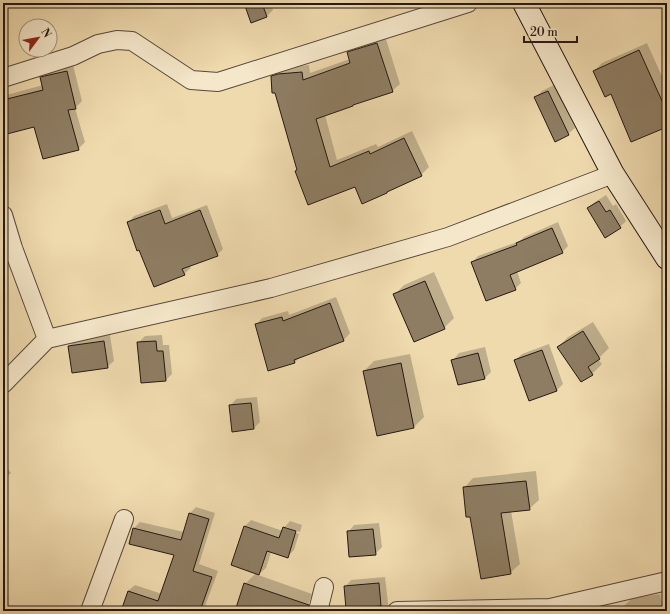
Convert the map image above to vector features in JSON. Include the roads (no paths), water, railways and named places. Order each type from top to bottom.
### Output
[{"type":"street","points":[[3,78],[73,56],[98,44],[117,40],[132,41],[191,80],[218,82],[468,3]]},
{"type":"street","points":[[524,3],[613,174],[667,258]]},
{"type":"street","points":[[3,384],[47,339],[271,288],[448,237],[613,174]]},
{"type":"street","points":[[3,215],[8,250],[47,339]]},
{"type":"street","points":[[90,611],[124,519]]},
{"type":"street","points":[[397,611],[550,609],[667,581]]},
{"type":"street","points":[[318,611],[324,587]]}]
